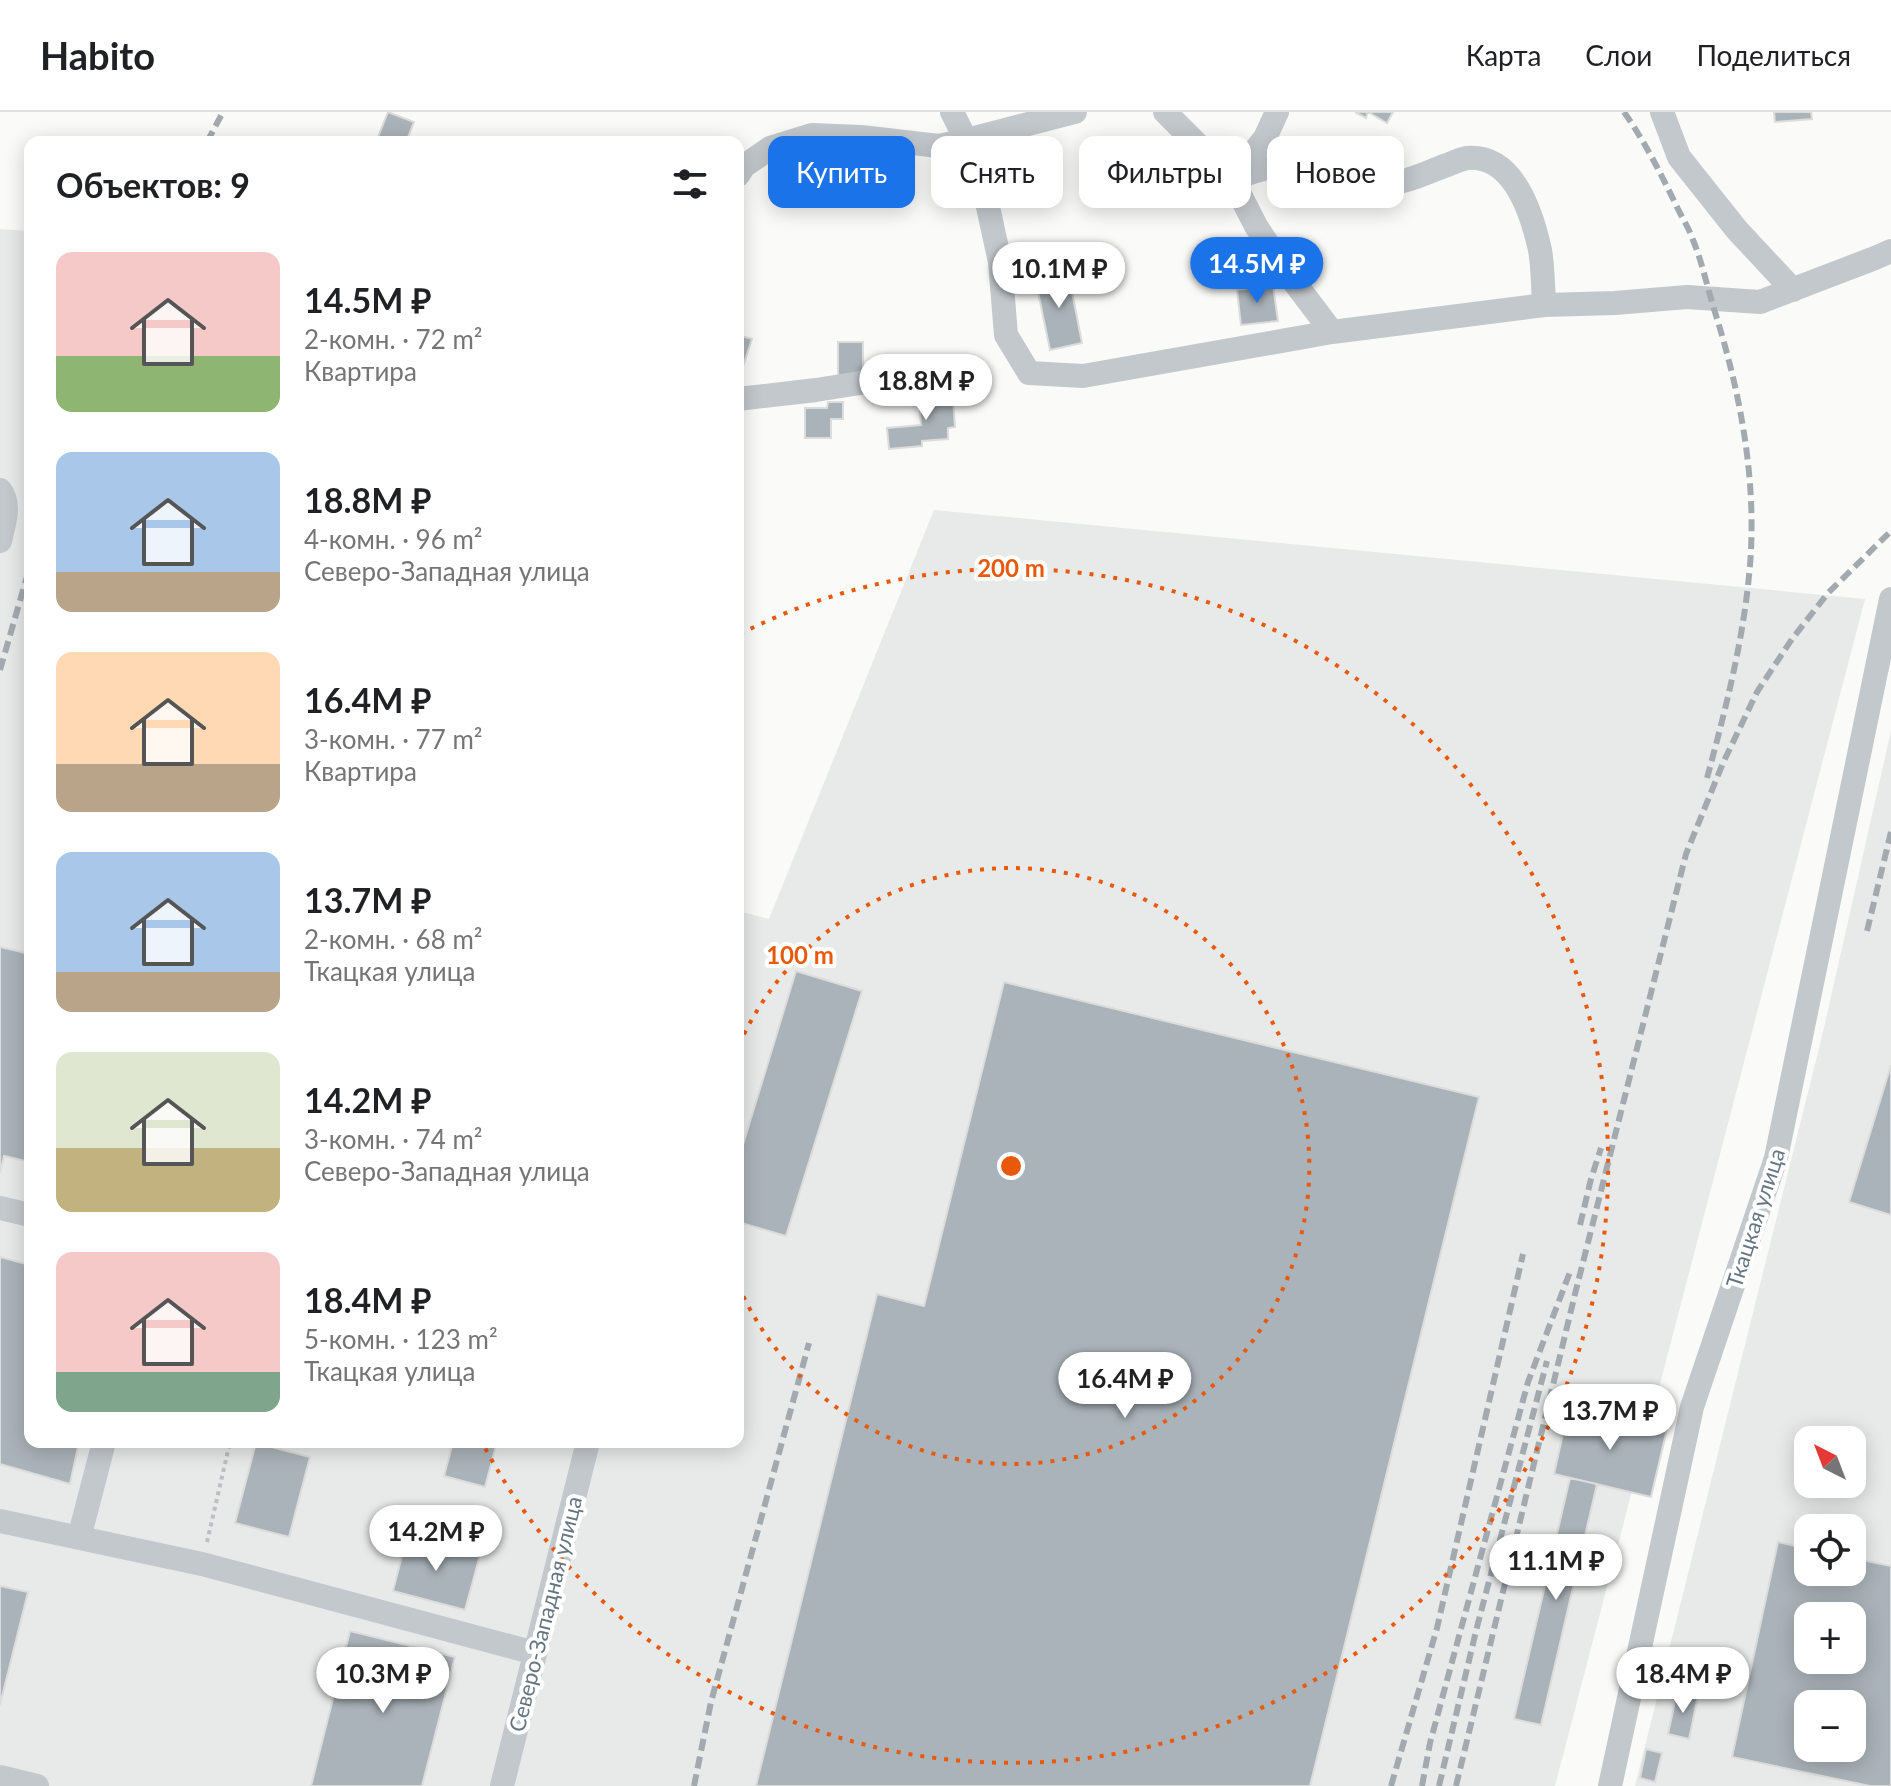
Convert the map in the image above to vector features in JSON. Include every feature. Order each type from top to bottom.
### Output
[{"type":"street","points":[[952,112],[964,136]]},
{"type":"street","points":[[982,136],[1075,112]]},
{"type":"street","points":[[1165,112],[1189,136]]},
{"type":"street","points":[[1251,155],[1265,138],[1277,112]]},
{"type":"street","points":[[1662,112],[1679,157],[1737,230],[1793,290]]},
{"type":"street","points":[[744,166],[770,148],[812,135],[931,145]]},
{"type":"street","points":[[1251,172],[1267,167],[1298,166],[1319,170],[1349,182],[1379,186],[1467,158],[1490,161],[1506,172],[1520,191],[1540,252],[1544,305]]},
{"type":"street","points":[[988,208],[1000,262],[1006,335],[1029,373],[1083,376],[1332,332],[1544,305],[1687,297],[1760,302],[1891,251]]},
{"type":"street","points":[[1247,208],[1285,270],[1332,332]]},
{"type":"street","points":[[744,398],[954,368]]},
{"type":"street","points":[[0,490],[4,493],[7,506],[0,541]]},
{"type":"street","name":"Ткацкая улица","points":[[1610,1786],[1692,1407],[1776,1158],[1886,638],[1891,599]]},
{"type":"street","points":[[0,1208],[24,1214]]},
{"type":"street","points":[[79,1538],[102,1448]]},
{"type":"street","name":"Северо-Западная улица","points":[[502,1786],[586,1448]]},
{"type":"street","points":[[0,1521],[202,1564],[535,1653]]},
{"type":"street","points":[[0,1777],[37,1786]]},
{"type":"path","points":[[202,1564],[229,1448]]},
{"type":"shaded area","points":[[0,229],[24,231],[24,1448],[744,1448],[744,913],[769,919],[934,510],[1865,599],[1555,1786],[0,1786]]},
{"type":"shaded area","points":[[1891,731],[1891,1786],[1635,1786],[1823,1032]]},
{"type":"building","points":[[388,112],[414,122],[408,136],[378,136]]},
{"type":"building","points":[[1368,112],[1393,112],[1387,123]]},
{"type":"building","points":[[1774,112],[1811,112],[1812,119],[1775,122]]},
{"type":"building","points":[[1068,271],[1082,343],[1050,350],[1035,277]]},
{"type":"building","points":[[1273,285],[1278,321],[1241,325],[1237,290]]},
{"type":"building","points":[[744,337],[752,339],[744,363]]},
{"type":"building","points":[[838,342],[863,342],[863,376],[838,376]]},
{"type":"building","points":[[938,386],[938,399],[953,398],[955,427],[948,428],[948,439],[922,441],[922,446],[889,449],[887,428],[921,425],[918,388]]},
{"type":"building","points":[[828,402],[843,402],[843,419],[831,419],[831,438],[805,438],[805,408],[827,408]]},
{"type":"building","points":[[0,947],[24,953],[24,1161],[4,1156],[0,1173]]},
{"type":"building","points":[[796,971],[862,991],[786,1236],[744,1224],[744,1141]]},
{"type":"building","points":[[1004,982],[1479,1097],[1310,1786],[756,1786],[877,1294],[924,1306]]},
{"type":"building","points":[[1891,1065],[1891,1215],[1849,1202]]},
{"type":"building","points":[[0,1257],[24,1263],[24,1448],[78,1448],[70,1484],[0,1464]]},
{"type":"building","points":[[1569,1407],[1667,1429],[1651,1497],[1554,1474]]},
{"type":"building","points":[[255,1448],[275,1448],[310,1457],[289,1537],[235,1523]]},
{"type":"building","points":[[451,1448],[495,1448],[485,1487],[444,1476]]},
{"type":"building","points":[[1570,1478],[1597,1484],[1541,1725],[1514,1719]]},
{"type":"building","points":[[407,1536],[480,1555],[465,1610],[393,1591]]},
{"type":"building","points":[[1778,1542],[1794,1546],[1794,1586],[1866,1586],[1866,1561],[1891,1566],[1891,1786],[1870,1786],[1732,1757]]},
{"type":"building","points":[[0,1586],[28,1592],[0,1705]]},
{"type":"building","points":[[350,1631],[455,1657],[422,1786],[311,1786]]},
{"type":"building","points":[[1677,1692],[1698,1696],[1689,1739],[1668,1734]]},
{"type":"building","points":[[1646,1749],[1662,1753],[1655,1782],[1640,1778]]},
{"type":"railway","points":[[210,136],[223,112]]},
{"type":"railway","points":[[1624,112],[1659,170],[1696,248],[1732,372],[1749,468],[1752,533],[1747,592],[1733,673],[1707,778]]},
{"type":"railway","points":[[1456,1786],[1686,854],[1723,763],[1757,692],[1792,639],[1828,593],[1891,531]]},
{"type":"railway","points":[[0,670],[24,587]]},
{"type":"railway","points":[[1867,931],[1891,832]]},
{"type":"railway","points":[[1580,1225],[1601,1148]]},
{"type":"railway","points":[[1391,1786],[1437,1628],[1523,1254]]},
{"type":"railway","points":[[1422,1786],[1430,1743],[1528,1382],[1570,1272]]},
{"type":"railway","points":[[694,1786],[711,1702],[809,1343]]},
{"type":"railway","points":[[1439,1786],[1547,1361]]}]
